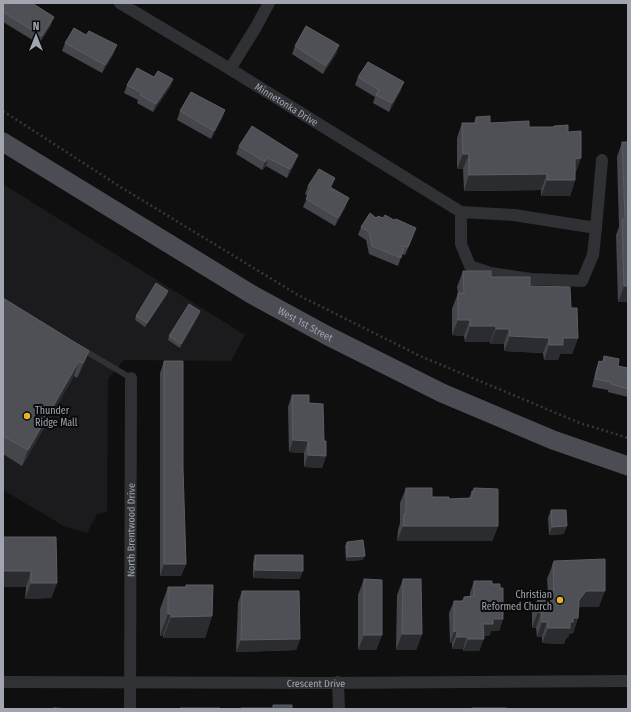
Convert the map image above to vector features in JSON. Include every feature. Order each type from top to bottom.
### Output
[{"type":"main road","name":"West 1st Street","points":[[3,142],[251,294],[328,336],[442,393],[553,440],[628,466]]},
{"type":"street","name":"Minnetonka Drive","points":[[120,3],[230,69],[457,210]]},
{"type":"street","points":[[230,69],[269,3]]},
{"type":"street","points":[[596,228],[514,215],[457,210],[461,244],[470,266],[490,273],[531,279],[582,282],[594,255],[602,160]]},
{"type":"street","name":"North Brentwood Drive","points":[[130,709],[131,378]]},
{"type":"street","name":"Crescent Drive","points":[[3,682],[628,681]]},
{"type":"street","points":[[338,682],[339,709]]},
{"type":"lane","points":[[77,346],[131,378]]},
{"type":"path","points":[[3,111],[119,186],[298,295],[420,356],[580,423],[628,438]]},
{"type":"shaded area","points":[[3,184],[245,335],[231,361],[124,360],[108,379],[107,512],[97,514],[87,533],[64,526],[3,490]]},
{"type":"building","points":[[3,3],[32,3],[54,17],[42,36],[3,12]]},
{"type":"building","points":[[306,26],[339,45],[326,66],[295,46]]},
{"type":"building","points":[[74,28],[86,35],[89,31],[117,45],[105,65],[65,43]]},
{"type":"building","points":[[368,62],[404,82],[392,103],[376,95],[379,90],[358,77]]},
{"type":"building","points":[[137,68],[154,77],[158,71],[173,79],[156,104],[140,95],[142,93],[127,85]]},
{"type":"building","points":[[191,92],[225,110],[214,131],[180,111]]},
{"type":"building","points":[[490,116],[490,123],[529,121],[529,127],[554,127],[568,125],[568,132],[581,131],[581,158],[575,159],[575,180],[547,180],[547,174],[469,175],[469,154],[463,154],[462,123],[476,123],[476,117]]},
{"type":"building","points":[[252,126],[298,155],[290,169],[268,158],[265,162],[239,146]]},
{"type":"building","points":[[622,142],[628,142],[628,286],[624,286],[622,219],[625,219]]},
{"type":"building","points":[[319,169],[335,178],[330,187],[349,198],[338,218],[306,199],[311,188],[308,186]]},
{"type":"building","points":[[370,213],[376,218],[378,216],[383,218],[385,215],[416,228],[408,247],[404,246],[401,258],[372,246],[369,232],[361,227]]},
{"type":"building","points":[[463,271],[491,271],[491,277],[530,277],[530,286],[570,287],[571,308],[577,308],[578,338],[563,338],[563,345],[549,345],[549,338],[510,336],[509,329],[496,329],[496,326],[470,326],[470,320],[458,320],[458,293],[464,293]]},
{"type":"building","points":[[156,283],[168,291],[147,323],[136,316]]},
{"type":"building","name":"Thunder Ridge Mall","points":[[3,298],[89,351],[83,363],[79,361],[28,450],[3,436]]},
{"type":"building","points":[[189,304],[200,311],[181,344],[169,336]]},
{"type":"building","points":[[604,356],[619,359],[618,366],[628,368],[628,389],[611,384],[611,382],[595,379],[599,361],[603,362]]},
{"type":"building","points":[[164,361],[183,361],[183,468],[186,564],[164,564]]},
{"type":"building","points":[[292,395],[309,395],[309,403],[323,404],[326,456],[308,455],[308,441],[293,440]]},
{"type":"building","points":[[406,488],[432,488],[432,497],[449,497],[449,499],[472,498],[472,491],[474,491],[474,488],[498,489],[498,526],[403,526],[404,514],[406,514]]},
{"type":"building","points":[[551,510],[566,510],[567,526],[552,527]]},
{"type":"building","points":[[3,537],[56,537],[57,583],[31,583],[31,571],[3,571]]},
{"type":"building","points":[[363,540],[365,556],[347,557],[347,542]]},
{"type":"building","points":[[255,555],[303,555],[303,571],[255,570]]},
{"type":"building","points":[[605,559],[605,591],[586,591],[579,600],[578,618],[573,618],[573,622],[570,622],[570,628],[548,628],[547,622],[542,622],[541,613],[538,612],[538,598],[542,598],[542,593],[554,593],[554,561]]},
{"type":"building","points":[[364,579],[382,580],[382,635],[364,635]]},
{"type":"building","points":[[403,579],[421,579],[422,634],[402,634]]},
{"type":"building","points":[[474,581],[492,581],[492,584],[500,584],[500,588],[503,588],[503,619],[493,619],[493,624],[483,624],[484,639],[457,637],[457,631],[454,632],[454,601],[464,601],[464,597],[474,596]]},
{"type":"building","points":[[186,585],[213,585],[212,616],[171,617],[171,614],[168,614],[168,587],[186,587]]},
{"type":"building","points":[[242,591],[299,591],[300,639],[241,640]]},
{"type":"building","points":[[273,705],[292,705],[292,709],[241,709],[273,708]]},
{"type":"building","points":[[220,708],[221,709],[180,709]]},
{"type":"building","points":[[506,708],[506,709],[472,709]]},
{"type":"place","name":"Thunder Ridge Mall","points":[[27,416]]},
{"type":"place","name":"Christian Reformed Church","points":[[560,600]]}]
